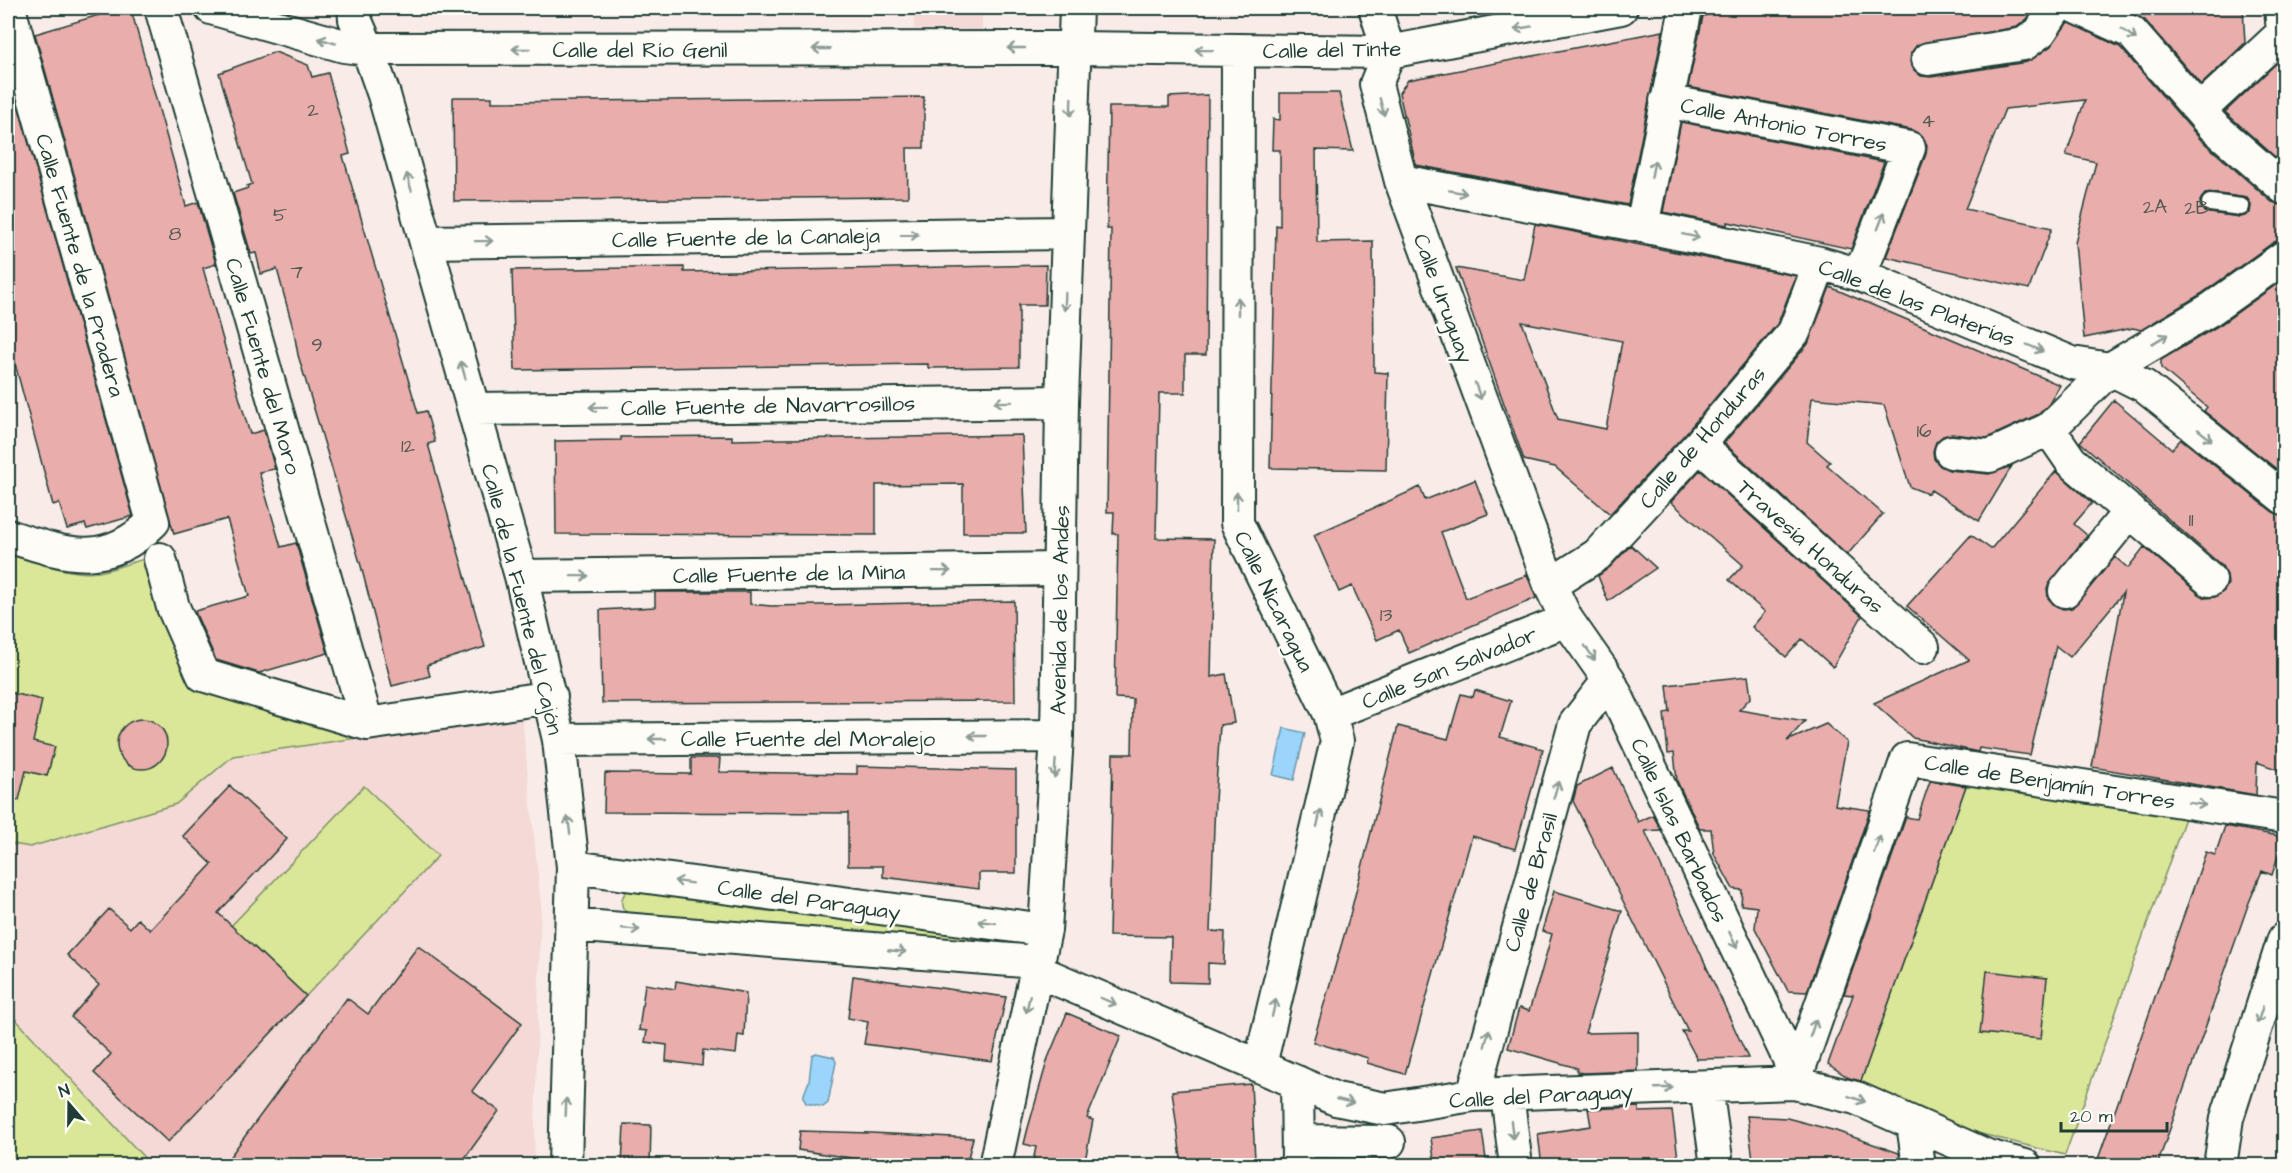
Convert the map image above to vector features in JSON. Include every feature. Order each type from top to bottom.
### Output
[{"type":"street","name":"Calle Fuente de la Pradera","points":[[8,536],[60,553],[92,555],[119,548],[138,537],[153,522],[9,8]]},
{"type":"street","name":"Calle Fuente del Moro","points":[[161,8],[367,724]]},
{"type":"street","name":"Calle del Río Genil","points":[[211,8],[344,46],[369,49],[1074,48]]},
{"type":"street","name":"Calle de la Fuente del Cajón","points":[[354,8],[355,20],[369,49],[426,242],[521,576],[559,740],[573,867],[565,1166]]},
{"type":"street","name":"Avenida de los Andes","points":[[995,1166],[1035,966],[1045,930],[1057,736],[1058,569],[1066,233],[1076,8]]},
{"type":"street","points":[[1374,8],[1389,52]]},
{"type":"street","name":"Calle del Tinte","points":[[1074,48],[1389,52],[1576,12],[1621,8]]},
{"type":"street","points":[[1642,226],[1686,8]]},
{"type":"street","points":[[1928,59],[2024,44],[2040,33],[2056,8]]},
{"type":"street","points":[[2078,8],[2130,32],[2248,160],[2284,188]]},
{"type":"street","points":[[2200,110],[2282,20]]},
{"type":"street","name":"Calle Nicaragua","points":[[1238,51],[1237,523],[1330,714],[1337,741],[1260,1065]]},
{"type":"street","name":"Calle Uruguay","points":[[1389,52],[1376,84],[1401,181],[1550,585]]},
{"type":"street","name":"Calle Antonio Torres","points":[[1666,101],[1909,147],[1860,275]]},
{"type":"street","name":"Calle de las Platerías","points":[[1401,181],[1642,226],[1820,263],[1860,275],[2072,363],[2109,369],[2144,386],[2284,498]]},
{"type":"street","name":"Calle Fuente de la Canaleja","points":[[426,242],[1066,233]]},
{"type":"street","points":[[1951,452],[1990,456],[2049,429],[2109,369],[2211,309],[2284,257]]},
{"type":"street","name":"Calle de Honduras","points":[[1550,585],[1597,555],[1699,445],[1794,332],[1820,263]]},
{"type":"street","name":"Calle Fuente de Navarrosillos","points":[[474,409],[1062,402]]},
{"type":"street","points":[[2049,429],[2071,461],[2210,580]]},
{"type":"street","name":"Travesía Honduras","points":[[1699,445],[1923,647]]},
{"type":"street","points":[[2065,591],[2130,511]]},
{"type":"street","points":[[159,559],[173,607],[203,675],[367,724],[551,698]]},
{"type":"street","name":"Calle Fuente de la Mina","points":[[521,576],[1058,569]]},
{"type":"street","name":"Calle Islas Barbados","points":[[1550,585],[1567,620],[1609,680],[1789,1059],[1794,1083]]},
{"type":"street","name":"Calle San Salvador","points":[[1330,714],[1567,620]]},
{"type":"street","name":"Calle de Brasil","points":[[1473,1095],[1575,724],[1609,680]]},
{"type":"street","name":"Calle Fuente del Moralejo","points":[[559,740],[1057,736]]},
{"type":"street","name":"Calle de Benjamín Torres","points":[[1794,1083],[1906,759],[2284,817]]},
{"type":"street","name":"Calle del Paraguay","points":[[573,867],[1045,930]]},
{"type":"street","name":"Calle del Paraguay","points":[[572,925],[1035,966],[1336,1099],[1385,1109],[1473,1095],[1794,1083],[1856,1098],[1987,1156],[2025,1166]]},
{"type":"street","points":[[2220,1166],[2227,1118],[2284,939]]},
{"type":"street","points":[[1297,1083],[1296,1153],[1391,1154],[1385,1109]]},
{"type":"street","points":[[1706,1087],[1717,1166]]},
{"type":"street","points":[[1507,1094],[1516,1166]]},
{"type":"street","points":[[1913,1124],[1919,1166]]},
{"type":"lane","points":[[2210,203],[2241,207]]},
{"type":"shaded area","points":[[913,8],[982,8],[982,30],[914,29]]},
{"type":"shaded area","points":[[522,716],[541,905],[534,1165],[151,1165],[8,1011],[8,843],[30,847],[176,804],[233,756]]},
{"type":"green space","points":[[8,552],[52,567],[87,573],[105,571],[148,558],[210,676],[325,719],[357,738],[233,756],[176,804],[30,847],[8,843]]},
{"type":"green space","points":[[1968,780],[2185,818],[2065,1155],[1966,1130],[1860,1084]]},
{"type":"green space","points":[[364,786],[438,856],[306,996],[231,926]]},
{"type":"green space","points":[[632,887],[758,910],[999,933],[997,943],[629,914],[623,907],[622,900],[625,893]]},
{"type":"green space","points":[[8,1011],[151,1165],[8,1165]]},
{"type":"water","points":[[1284,728],[1305,733],[1294,780],[1273,775]]},
{"type":"water","points":[[816,1053],[834,1057],[836,1062],[828,1103],[823,1107],[806,1103],[803,1097],[809,1081],[812,1055]]},
{"type":"building","points":[[1740,8],[2035,8],[2017,27],[1917,45],[1911,53],[1910,62],[1921,76],[1931,77],[2027,62],[2051,46],[2068,22],[2120,47],[2201,140],[2272,202],[2284,205],[2284,239],[2274,242],[2201,294],[2141,330],[2133,328],[2084,338],[2075,243],[2096,162],[2066,155],[2085,100],[2005,109],[1965,209],[2052,228],[2029,289],[1886,257],[1926,154],[1927,145],[1922,136],[1912,130],[1688,87],[1703,16]],"holes":[[[2211,193],[2247,198],[2251,204],[2250,213],[2240,217],[2204,212],[2200,201],[2205,194]]]},
{"type":"building","points":[[2121,8],[2243,8],[2245,43],[2201,85],[2145,20]]},
{"type":"building","points":[[109,12],[132,13],[186,206],[198,202],[216,264],[203,268],[235,383],[250,434],[264,430],[275,469],[259,472],[281,547],[296,543],[328,653],[259,673],[216,660],[196,614],[195,611],[249,596],[227,519],[174,534],[35,34]]},
{"type":"building","points":[[1663,31],[1628,205],[1416,165],[1399,93],[1408,80]]},
{"type":"building","points":[[275,52],[308,65],[312,77],[328,73],[350,154],[343,156],[418,413],[426,411],[435,442],[428,444],[485,647],[427,665],[430,676],[392,686],[361,566],[298,355],[277,269],[261,274],[256,253],[251,254],[233,193],[248,188],[247,186],[252,184],[219,73]]},
{"type":"building","points":[[2284,56],[2284,165],[2225,112]]},
{"type":"building","points":[[8,69],[133,516],[87,529],[85,524],[67,529],[59,503],[53,505],[8,338]]},
{"type":"building","points":[[1280,93],[1339,93],[1353,151],[1316,150],[1317,242],[1373,241],[1374,372],[1388,373],[1386,470],[1270,468],[1276,225],[1280,226],[1280,150],[1272,150],[1273,119],[1280,120]]},
{"type":"building","points":[[1208,95],[1206,355],[1185,355],[1185,393],[1159,393],[1156,538],[1214,539],[1211,677],[1226,674],[1234,723],[1220,725],[1215,801],[1210,931],[1225,932],[1224,964],[1208,963],[1208,983],[1170,982],[1171,937],[1109,936],[1113,754],[1132,754],[1133,699],[1115,698],[1118,534],[1113,534],[1114,512],[1107,512],[1111,229],[1107,229],[1109,107],[1169,107],[1169,97]]},
{"type":"building","points":[[453,97],[492,97],[492,102],[924,97],[924,148],[907,148],[908,197],[454,201]]},
{"type":"building","points":[[1681,122],[1884,162],[1851,249],[1728,222],[1727,225],[1663,212]]},
{"type":"building","points":[[1535,224],[1796,276],[1778,323],[1686,433],[1610,514],[1555,467],[1524,460],[1456,268],[1524,280]],"holes":[[[1522,322],[1622,341],[1606,429],[1558,419]]]},
{"type":"building","points":[[1046,265],[1045,305],[1019,305],[1019,367],[928,368],[928,364],[515,370],[512,270],[684,267],[684,272]]},
{"type":"building","points":[[2284,279],[2284,475],[2204,411],[2207,407],[2161,368],[2161,360],[2221,324]]},
{"type":"building","points":[[1830,287],[2060,385],[2049,404],[2039,414],[1987,438],[1952,434],[1943,436],[1936,442],[1933,451],[1934,459],[1940,466],[1949,470],[1989,474],[2012,466],[1979,521],[1931,490],[1928,494],[1910,487],[1884,405],[1812,398],[1807,442],[1830,462],[1827,465],[1883,514],[1847,555],[1724,443],[1808,344]]},
{"type":"building","points":[[2114,400],[2172,449],[2181,439],[2273,512],[2284,516],[2284,772],[2257,762],[2256,795],[2092,767],[2123,593],[2070,657],[2056,646],[2030,755],[1979,748],[1978,752],[1913,738],[1874,703],[1969,660],[1907,606],[1971,535],[1991,549],[2056,471],[2092,503],[2074,524],[2087,535],[2047,588],[2048,598],[2054,605],[2063,609],[2072,608],[2115,557],[2128,568],[2144,547],[2206,598],[2215,597],[2224,591],[2228,584],[2227,575],[2222,566],[2080,442]]},
{"type":"building","points":[[1022,435],[1026,533],[963,533],[963,484],[876,485],[876,535],[556,534],[555,441],[621,440],[621,437],[732,436],[732,440]]},
{"type":"building","points":[[1700,470],[1862,616],[1833,667],[1802,639],[1786,657],[1752,627],[1765,612],[1729,580],[1743,565],[1671,502]]},
{"type":"building","points":[[1475,480],[1488,514],[1441,532],[1466,598],[1527,575],[1536,598],[1409,653],[1399,630],[1377,640],[1352,586],[1339,592],[1314,535],[1420,487],[1425,500]]},
{"type":"building","points":[[1631,545],[1656,568],[1608,601],[1598,576]]},
{"type":"building","points":[[655,592],[750,592],[750,604],[771,606],[1014,601],[1015,701],[602,703],[600,610],[655,607]]},
{"type":"building","points":[[1748,676],[1751,697],[1739,710],[1805,721],[1787,741],[1826,724],[1847,742],[1835,805],[1870,810],[1807,992],[1788,991],[1755,928],[1757,907],[1741,905],[1742,890],[1733,889],[1714,854],[1711,829],[1700,829],[1677,781],[1674,753],[1668,754],[1664,713],[1670,712],[1667,685]]},
{"type":"building","points":[[1475,690],[1511,701],[1500,737],[1543,749],[1515,849],[1472,836],[1405,1074],[1367,1063],[1368,1058],[1313,1042],[1350,915],[1398,726],[1448,739],[1461,694],[1473,697]]},
{"type":"building","points":[[8,692],[42,700],[33,742],[55,747],[47,776],[26,771],[19,800],[8,799]]},
{"type":"building","points":[[142,719],[151,721],[162,730],[167,744],[165,753],[156,764],[142,769],[133,767],[122,758],[117,744],[119,735],[128,724]]},
{"type":"building","points":[[691,758],[720,758],[719,772],[857,774],[857,766],[1016,770],[1016,873],[979,873],[979,889],[883,877],[883,866],[848,866],[848,813],[604,812],[605,773],[691,774]]},
{"type":"building","points":[[1613,768],[1638,822],[1653,815],[1661,830],[1645,831],[1748,1058],[1697,1059],[1682,1031],[1688,1031],[1573,801],[1577,786]]},
{"type":"building","points":[[1930,781],[1966,786],[1861,1081],[1849,1078],[1828,1064],[1853,995],[1844,994],[1906,817],[1917,819]]},
{"type":"building","points":[[230,786],[287,839],[218,913],[306,996],[168,1142],[94,1073],[111,1054],[71,1017],[99,985],[67,955],[109,909],[130,928],[138,919],[150,930],[212,864],[183,836]]},
{"type":"building","points":[[2225,826],[2284,837],[2272,875],[2262,871],[2248,905],[2157,1166],[2115,1166],[2097,1162],[2206,852],[2215,855]]},
{"type":"building","points":[[1554,891],[1622,911],[1585,1033],[1638,1032],[1638,1071],[1577,1072],[1577,1068],[1508,1048],[1519,1008],[1529,1011],[1541,973],[1552,934],[1542,931]]},
{"type":"building","points":[[418,946],[522,1023],[472,1091],[499,1111],[459,1166],[223,1166],[347,998],[368,1014]]},
{"type":"building","points":[[1987,971],[2047,978],[2041,1039],[1980,1033]]},
{"type":"building","points":[[853,976],[1006,997],[992,1061],[864,1044],[868,1022],[848,1018]]},
{"type":"building","points":[[676,981],[746,993],[744,1036],[738,1035],[736,1054],[703,1050],[702,1066],[666,1061],[667,1045],[645,1042],[647,1031],[639,1030],[645,984],[675,989]]},
{"type":"building","points":[[1067,1013],[1121,1036],[1087,1118],[1093,1120],[1084,1166],[1032,1166],[1036,1147],[1024,1144],[1048,1058]]},
{"type":"building","points":[[1251,1084],[1255,1159],[1182,1166],[1172,1091]]},
{"type":"building","points":[[1639,1107],[1639,1112],[1672,1111],[1679,1166],[1542,1166],[1538,1134],[1591,1126],[1588,1109]]},
{"type":"building","points":[[1747,1116],[1787,1118],[1836,1131],[1899,1153],[1901,1166],[1754,1166]]},
{"type":"building","points":[[624,1124],[651,1125],[650,1166],[622,1166]]},
{"type":"building","points":[[800,1131],[973,1138],[966,1166],[904,1166],[798,1150]]},
{"type":"building","points":[[1482,1131],[1487,1166],[1435,1166],[1431,1138]]}]
